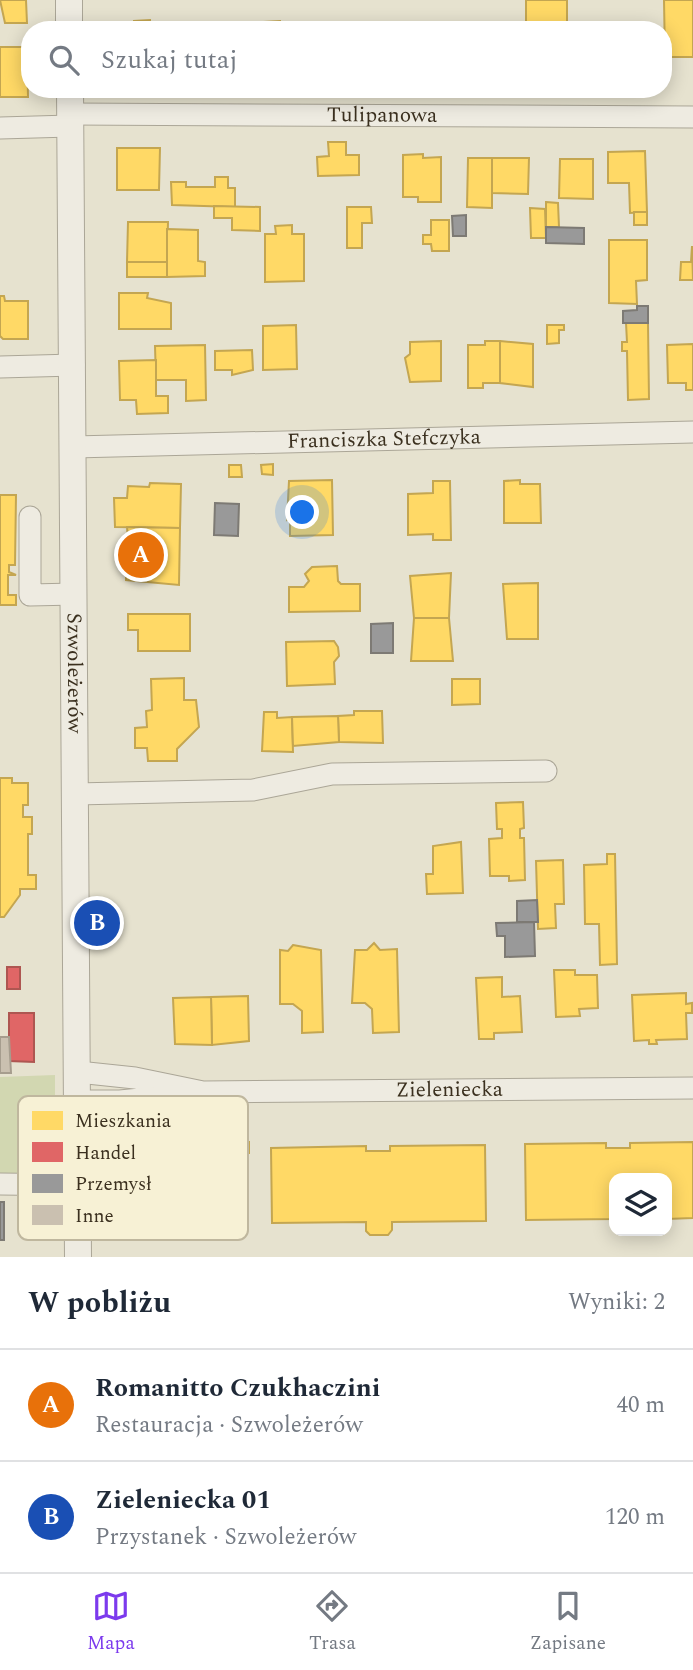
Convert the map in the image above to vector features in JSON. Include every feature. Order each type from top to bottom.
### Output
[{"type":"street","points":[[69,0],[69,21]]},
{"type":"street","name":"Tulipanowa","points":[[0,128],[70,110],[693,117]]},
{"type":"street","name":"Szwoleżerów","points":[[70,110],[78,1096]]},
{"type":"street","points":[[0,367],[74,365]]},
{"type":"street","name":"Franciszka Stefczyka","points":[[74,447],[693,432]]},
{"type":"street","points":[[30,517],[30,596],[75,594]]},
{"type":"street","points":[[76,794],[253,790],[332,774],[546,771]]},
{"type":"street","name":"Zieleniecka","points":[[78,1072],[135,1078],[204,1091]]},
{"type":"street","name":"Zieleniecka","points":[[169,1096],[204,1091],[693,1088]]},
{"type":"street","points":[[0,1184],[18,1184]]},
{"type":"green space","points":[[55,1075],[55,1096],[18,1096],[18,1173],[0,1173],[0,1077]]},
{"type":"building: Mieszkania","points":[[0,0],[26,0],[27,21],[5,23]]},
{"type":"building: Mieszkania","points":[[526,0],[567,0],[567,21],[526,21]]},
{"type":"building: Mieszkania","points":[[664,0],[693,0],[693,57],[672,57],[672,21],[664,21]]},
{"type":"building: Mieszkania","points":[[0,47],[21,47],[21,97],[0,97]]},
{"type":"building: Mieszkania","points":[[328,142],[346,142],[346,155],[359,155],[359,175],[318,176],[317,157],[329,156]]},
{"type":"building: Mieszkania","points":[[117,148],[160,148],[159,190],[117,190]]},
{"type":"building: Mieszkania","points":[[645,151],[647,212],[630,213],[629,183],[608,183],[608,152]]},
{"type":"building: Mieszkania","points":[[423,154],[423,158],[441,157],[441,202],[418,202],[418,197],[403,197],[403,155]]},
{"type":"building: Mieszkania","points":[[468,158],[492,158],[492,208],[467,207]]},
{"type":"building: Mieszkania","points":[[492,158],[529,158],[528,194],[492,193]]},
{"type":"building: Mieszkania","points":[[560,159],[593,159],[593,199],[559,198]]},
{"type":"building: Mieszkania","points":[[215,177],[228,177],[228,188],[235,188],[235,207],[172,205],[171,182],[186,182],[186,187],[215,187]]},
{"type":"building: Mieszkania","points":[[546,202],[558,203],[559,227],[546,227]]},
{"type":"building: Mieszkania","points":[[214,206],[260,207],[260,231],[232,230],[232,218],[214,218]]},
{"type":"building: Mieszkania","points":[[347,207],[371,207],[372,223],[362,223],[362,248],[347,248]]},
{"type":"building: Mieszkania","points":[[530,208],[545,209],[546,238],[531,238]]},
{"type":"building: Mieszkania","points":[[634,212],[647,212],[647,225],[634,225]]},
{"type":"building: Mieszkania","points":[[431,220],[449,220],[449,251],[432,251],[431,244],[423,244],[423,235],[431,235]]},
{"type":"building: Mieszkania","points":[[128,222],[168,222],[167,262],[127,262]]},
{"type":"building: Mieszkania","points":[[292,225],[292,234],[304,234],[304,281],[265,282],[265,234],[276,234],[275,226]]},
{"type":"building: Mieszkania","points":[[167,229],[198,230],[198,261],[205,262],[205,276],[167,277]]},
{"type":"building: Mieszkania","points":[[609,240],[647,240],[647,280],[636,281],[637,304],[609,303]]},
{"type":"building: Mieszkania","points":[[692,246],[693,280],[680,280],[681,262],[691,262]]},
{"type":"building: Mieszkania","points":[[127,262],[167,262],[167,277],[127,277]]},
{"type":"building: Mieszkania","points":[[119,293],[148,293],[147,298],[171,303],[171,329],[119,329]]},
{"type":"building: Mieszkania","points":[[0,296],[4,296],[5,301],[28,301],[28,339],[3,339],[0,336]]},
{"type":"building: Mieszkania","points":[[626,323],[648,323],[649,399],[628,400],[627,351],[622,351],[622,342],[627,342]]},
{"type":"building: Mieszkania","points":[[296,325],[297,369],[263,370],[263,326]]},
{"type":"building: Mieszkania","points":[[547,325],[564,325],[564,330],[559,330],[559,343],[547,344]]},
{"type":"building: Mieszkania","points":[[441,341],[441,381],[410,382],[405,358],[410,354],[410,342]]},
{"type":"building: Mieszkania","points":[[485,341],[500,341],[500,383],[483,383],[483,388],[468,388],[468,345],[485,345]]},
{"type":"building: Mieszkania","points":[[500,341],[533,344],[533,387],[500,383]]},
{"type":"building: Mieszkania","points":[[693,344],[693,390],[686,390],[686,383],[668,383],[667,345]]},
{"type":"building: Mieszkania","points":[[205,345],[206,400],[186,401],[186,380],[156,380],[155,346]]},
{"type":"building: Mieszkania","points":[[252,350],[253,370],[232,375],[232,370],[215,370],[215,351]]},
{"type":"building: Mieszkania","points":[[156,360],[156,396],[168,396],[168,413],[137,414],[136,400],[120,400],[119,361]]},
{"type":"building: Mieszkania","points":[[273,464],[273,475],[262,474],[261,465]]},
{"type":"building: Mieszkania","points":[[229,465],[241,465],[242,477],[229,477]]},
{"type":"building: Mieszkania","points":[[332,480],[333,535],[290,536],[290,519],[287,520],[289,481]]},
{"type":"building: Mieszkania","points":[[520,480],[520,484],[540,484],[541,523],[504,523],[504,481]]},
{"type":"building: Mieszkania","points":[[433,481],[450,481],[451,540],[433,540],[433,534],[408,535],[408,494],[433,493]]},
{"type":"building: Mieszkania","points":[[150,483],[181,484],[180,528],[115,527],[114,498],[127,498],[128,486],[149,487]]},
{"type":"building: Mieszkania","points":[[0,495],[16,495],[15,565],[9,565],[9,572],[16,575],[8,575],[8,595],[16,595],[16,605],[0,605]]},
{"type":"building: Mieszkania","points":[[127,527],[180,528],[179,585],[126,580],[126,568],[130,568]]},
{"type":"building: Mieszkania","points":[[337,566],[338,581],[341,584],[360,584],[360,611],[289,612],[289,587],[304,587],[309,581],[305,574],[312,567]]},
{"type":"building: Mieszkania","points":[[451,573],[449,618],[414,618],[410,576]]},
{"type":"building: Mieszkania","points":[[538,583],[538,639],[507,639],[503,584]]},
{"type":"building: Mieszkania","points":[[128,614],[190,614],[190,651],[138,651],[138,630],[128,630]]},
{"type":"building: Mieszkania","points":[[414,618],[449,618],[453,661],[411,661]]},
{"type":"building: Mieszkania","points":[[334,641],[339,656],[334,662],[335,684],[287,686],[286,642]]},
{"type":"building: Mieszkania","points":[[184,678],[184,700],[196,700],[199,727],[177,749],[177,761],[148,761],[147,748],[135,748],[135,728],[147,727],[146,711],[152,710],[151,679]]},
{"type":"building: Mieszkania","points":[[452,679],[480,679],[480,704],[452,705]]},
{"type":"building: Mieszkania","points":[[354,711],[382,711],[383,743],[339,742],[338,716],[354,715]]},
{"type":"building: Mieszkania","points":[[264,712],[277,712],[277,718],[292,717],[293,752],[262,751]]},
{"type":"building: Mieszkania","points":[[338,716],[339,742],[293,746],[292,717]]},
{"type":"building: Mieszkania","points":[[0,778],[12,778],[12,783],[28,783],[28,805],[23,805],[23,817],[32,817],[32,834],[28,834],[28,875],[36,875],[36,889],[20,889],[20,895],[4,917],[0,917]]},
{"type":"building: Mieszkania","points":[[523,802],[524,828],[520,829],[520,838],[524,838],[525,880],[509,881],[509,876],[490,876],[489,839],[502,838],[502,829],[497,829],[496,803]]},
{"type":"building: Mieszkania","points":[[461,842],[463,893],[427,894],[426,874],[433,874],[433,846]]},
{"type":"building: Mieszkania","points":[[607,854],[615,854],[617,964],[600,965],[599,924],[585,924],[584,865],[607,864]]},
{"type":"building: Mieszkania","points":[[563,860],[564,904],[555,904],[556,928],[538,929],[536,861]]},
{"type":"building: Mieszkania","points":[[374,943],[380,950],[397,949],[399,1032],[373,1033],[372,1009],[365,1003],[352,1003],[355,950],[367,950]]},
{"type":"building: Mieszkania","points":[[293,945],[321,950],[323,1032],[302,1033],[302,1011],[293,1004],[280,1004],[280,950],[288,951]]},
{"type":"building: Mieszkania","points":[[554,970],[575,970],[575,975],[597,975],[598,1008],[579,1009],[580,1016],[556,1017]]},
{"type":"building: Mieszkania","points":[[502,977],[502,997],[520,996],[522,1032],[494,1033],[494,1039],[479,1039],[476,978]]},
{"type":"building: Mieszkania","points":[[686,993],[686,1004],[692,1003],[692,1013],[686,1013],[687,1039],[656,1040],[657,1044],[649,1044],[649,1040],[634,1041],[632,995]]},
{"type":"building: Mieszkania","points":[[248,996],[249,1041],[212,1045],[211,997]]},
{"type":"building: Mieszkania","points":[[211,997],[212,1045],[175,1044],[173,998]]},
{"type":"building: Mieszkania","points":[[693,1142],[693,1218],[672,1219],[672,1173],[609,1173],[609,1219],[526,1220],[525,1144],[606,1143],[606,1148],[630,1148],[630,1143]]},
{"type":"building: Mieszkania","points":[[485,1145],[486,1221],[392,1222],[392,1230],[388,1235],[370,1235],[366,1231],[366,1222],[272,1223],[271,1148],[366,1146],[366,1151],[390,1151],[390,1146]]},
{"type":"building: Handel","points":[[7,967],[20,967],[20,989],[7,989]]},
{"type":"building: Handel","points":[[9,1013],[34,1013],[34,1062],[9,1061]]},
{"type":"building: Przemysł","points":[[466,215],[466,236],[453,236],[452,216]]},
{"type":"building: Przemysł","points":[[546,227],[584,228],[584,244],[546,243]]},
{"type":"building: Przemysł","points":[[637,306],[648,306],[648,323],[623,323],[623,311],[637,310]]},
{"type":"building: Przemysł","points":[[215,503],[239,504],[238,536],[214,535]]},
{"type":"building: Przemysł","points":[[393,623],[393,653],[371,653],[371,624]]},
{"type":"building: Przemysł","points":[[537,900],[538,922],[517,922],[517,901]]},
{"type":"building: Przemysł","points":[[534,922],[535,956],[505,957],[505,936],[497,936],[496,923]]},
{"type":"building: Przemysł","points":[[0,1202],[4,1202],[4,1240],[0,1240]]},
{"type":"building: Inne","points":[[0,1037],[9,1037],[11,1073],[0,1073]]},
{"type":"place","name":"Romanitto Czukhaczini","points":[[141,555]]},
{"type":"place","name":"Zieleniecka 01","points":[[97,923]]}]
